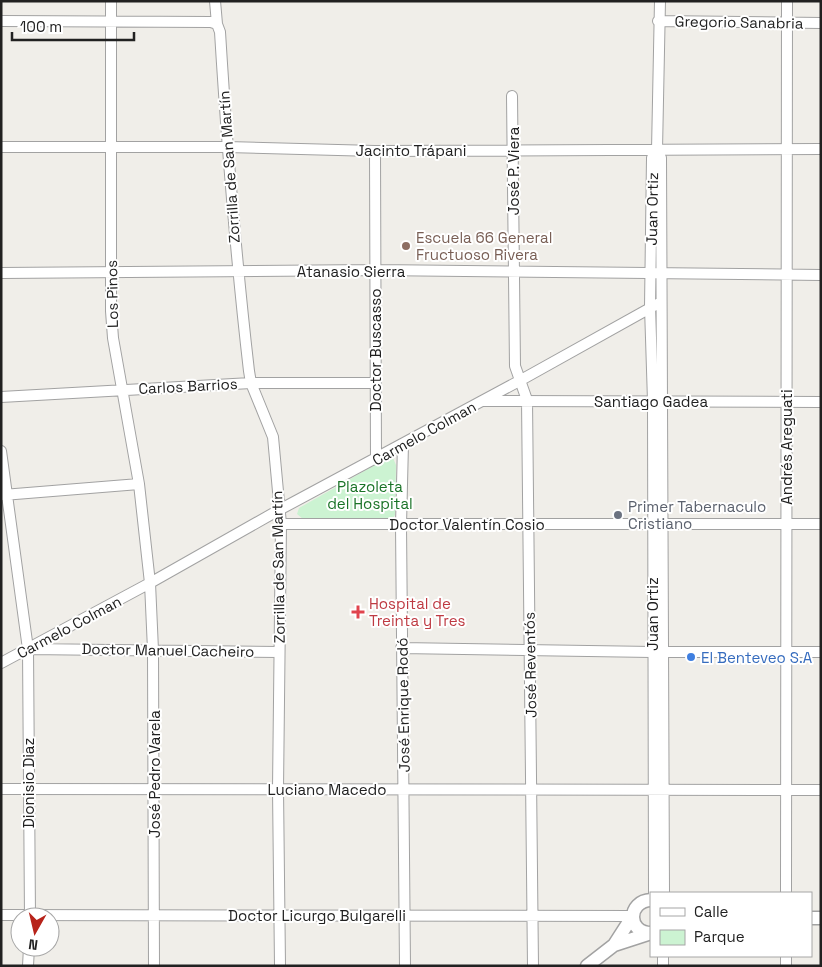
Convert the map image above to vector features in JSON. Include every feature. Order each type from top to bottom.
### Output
[{"type":"street","name":"Los Pinos","points":[[111,1],[111,272],[113,338],[139,484],[150,583]]},
{"type":"street","name":"Zorrilla de San Martín","points":[[215,1],[219,28],[237,272],[251,383],[273,437],[281,524],[278,789],[280,966]]},
{"type":"street","name":"Juan Ortiz","points":[[658,401],[650,307],[656,273],[661,158],[656,150],[660,1]]},
{"type":"street","name":"Andrés Areguati","points":[[786,892],[787,1]]},
{"type":"street","points":[[1,21],[211,22],[217,24]]},
{"type":"street","name":"Gregorio Sanabria","points":[[658,21],[821,23]]},
{"type":"street","name":"José P. Viera","points":[[512,96],[515,366]]},
{"type":"street","name":"Jacinto Trápani","points":[[1,147],[227,147],[376,151],[821,149]]},
{"type":"street","name":"Doctor Buscasso","points":[[376,151],[376,459]]},
{"type":"street","name":"Atanasio Sierra","points":[[1,272],[375,270],[821,275]]},
{"type":"street","name":"Juan Ortiz","points":[[654,892],[658,790],[657,524],[661,302],[656,273]]},
{"type":"street","name":"Carmelo Colman","points":[[1,663],[661,302]]},
{"type":"street","name":"José Reventós","points":[[515,366],[527,400],[533,966]]},
{"type":"street","name":"Carlos Barrios","points":[[1,397],[251,383],[375,383]]},
{"type":"street","name":"Santiago Gadea","points":[[482,401],[821,402]]},
{"type":"street","name":"José Enrique Rodó","points":[[403,444],[400,525],[405,966]]},
{"type":"street","name":"Dionisio Diaz","points":[[1,452],[4,494],[28,649],[30,907]]},
{"type":"street","points":[[4,494],[139,484]]},
{"type":"street","name":"Doctor Valentín Cosio","points":[[281,524],[821,524]]},
{"type":"street","name":"José Pedro Varela","points":[[150,583],[153,650],[154,966]]},
{"type":"street","points":[[401,648],[529,651],[821,652]]},
{"type":"street","name":"Doctor Manuel Cacheiro","points":[[28,649],[279,652]]},
{"type":"street","name":"Luciano Macedo","points":[[1,789],[821,790]]},
{"type":"street","name":"Juan Ortiz","points":[[658,790],[664,892]]},
{"type":"street","points":[[587,966],[614,945],[632,917],[637,905],[644,900],[650,900]]},
{"type":"street","name":"Doctor Licurgo Bulgarelli","points":[[60,916],[404,915],[632,917]]},
{"type":"street","points":[[632,917],[638,929],[642,932],[650,933]]},
{"type":"street","points":[[614,945],[650,933]]},
{"type":"green space","name":"Plazoleta del Hospital","points":[[389,457],[393,458],[396,465],[395,515],[393,518],[303,519],[297,514],[299,508]]},
{"type":"place","name":"Escuela 66 General Fructuoso Rivera","points":[[406,246]]},
{"type":"place","name":"Primer Tabernaculo Cristiano","points":[[618,515]]},
{"type":"place","name":"Hospital de Treinta y Tres","points":[[358,612]]},
{"type":"place","name":"El Benteveo S.A","points":[[691,657]]}]
